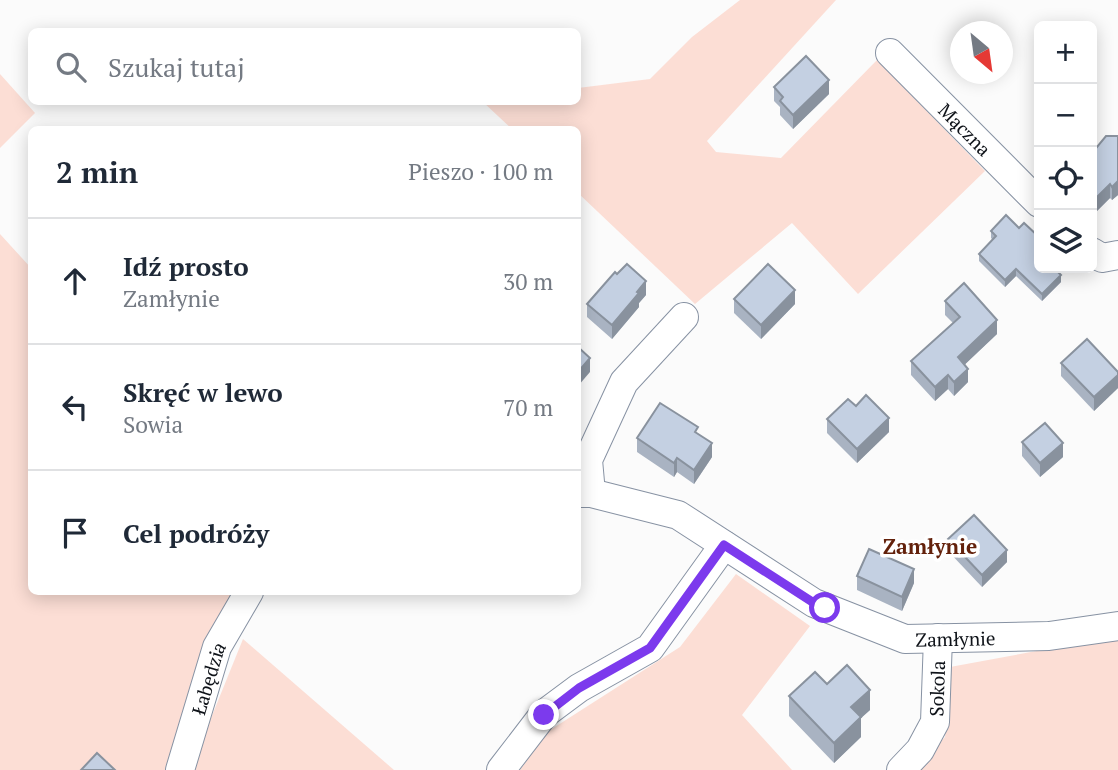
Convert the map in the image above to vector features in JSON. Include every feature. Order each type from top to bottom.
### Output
[{"type":"street","name":"Mączna","points":[[890,53],[1034,198]]},
{"type":"street","points":[[1097,255],[1102,258],[1118,255]]},
{"type":"street","points":[[584,493],[588,460],[624,382],[684,317]]},
{"type":"street","name":"Zamłynie","points":[[584,493],[678,515],[814,603],[905,639],[1049,636],[1118,626]]},
{"type":"street","points":[[501,770],[544,715],[579,688],[650,648],[724,545]]},
{"type":"street","name":"Łabędzia","points":[[180,770],[218,647],[247,595]]},
{"type":"street","name":"Sokola","points":[[901,770],[920,750],[935,722],[938,638]]},
{"type":"shaded area","points":[[740,0],[836,0],[707,141],[716,152],[781,158],[877,60],[985,171],[858,294],[792,223],[695,304],[581,196],[581,126],[509,126],[486,105],[581,105],[581,88],[650,79],[692,37]]},
{"type":"shaded area","points":[[0,74],[35,113],[0,148]]},
{"type":"shaded area","points":[[0,234],[28,265],[28,595],[238,595],[207,642],[165,770],[0,770]]},
{"type":"shaded area","points":[[736,574],[810,626],[742,715],[792,770],[520,770],[547,732],[680,647]]},
{"type":"shaded area","points":[[1118,636],[1118,770],[915,770],[945,737],[950,667]]},
{"type":"shaded area","points":[[243,639],[394,770],[190,770]]},
{"type":"building","points":[[806,56],[829,80],[793,115],[780,101],[783,97],[774,87]]},
{"type":"building","points":[[1106,136],[1118,136],[1118,181],[1112,187],[1110,184],[1097,197],[1097,147]]},
{"type":"building","points":[[1006,215],[1019,228],[1024,223],[1034,232],[1034,273],[1061,275],[1042,294],[1016,269],[1005,280],[979,254],[996,236],[991,231]]},
{"type":"building","points":[[627,264],[646,281],[612,325],[587,304],[615,272],[617,274]]},
{"type":"building","points":[[768,264],[795,290],[761,325],[734,299]]},
{"type":"building","points":[[964,283],[997,320],[958,357],[968,369],[954,382],[948,375],[935,387],[911,361],[960,317],[945,301]]},
{"type":"building","points":[[1087,339],[1118,372],[1094,397],[1061,363]]},
{"type":"building","points":[[581,350],[590,358],[581,368]]},
{"type":"building","points":[[866,395],[889,418],[857,449],[827,419],[848,399],[856,406]]},
{"type":"building","points":[[660,403],[698,427],[695,432],[712,443],[694,470],[677,458],[674,463],[637,438]]},
{"type":"building","points":[[1045,423],[1063,443],[1040,463],[1022,442]]},
{"type":"building","points":[[974,515],[1007,550],[982,575],[948,539]]},
{"type":"building","points":[[869,549],[914,569],[902,597],[857,576]]},
{"type":"building","points":[[847,665],[870,690],[851,707],[861,717],[834,743],[789,696],[815,672],[827,684]]},
{"type":"building","points":[[97,753],[115,770],[81,770]]},
{"type":"district","name":"Zamłynie","points":[[930,546]]},
{"type":"route","points":[[544,715],[579,688],[650,648],[724,545],[825,608]]}]
